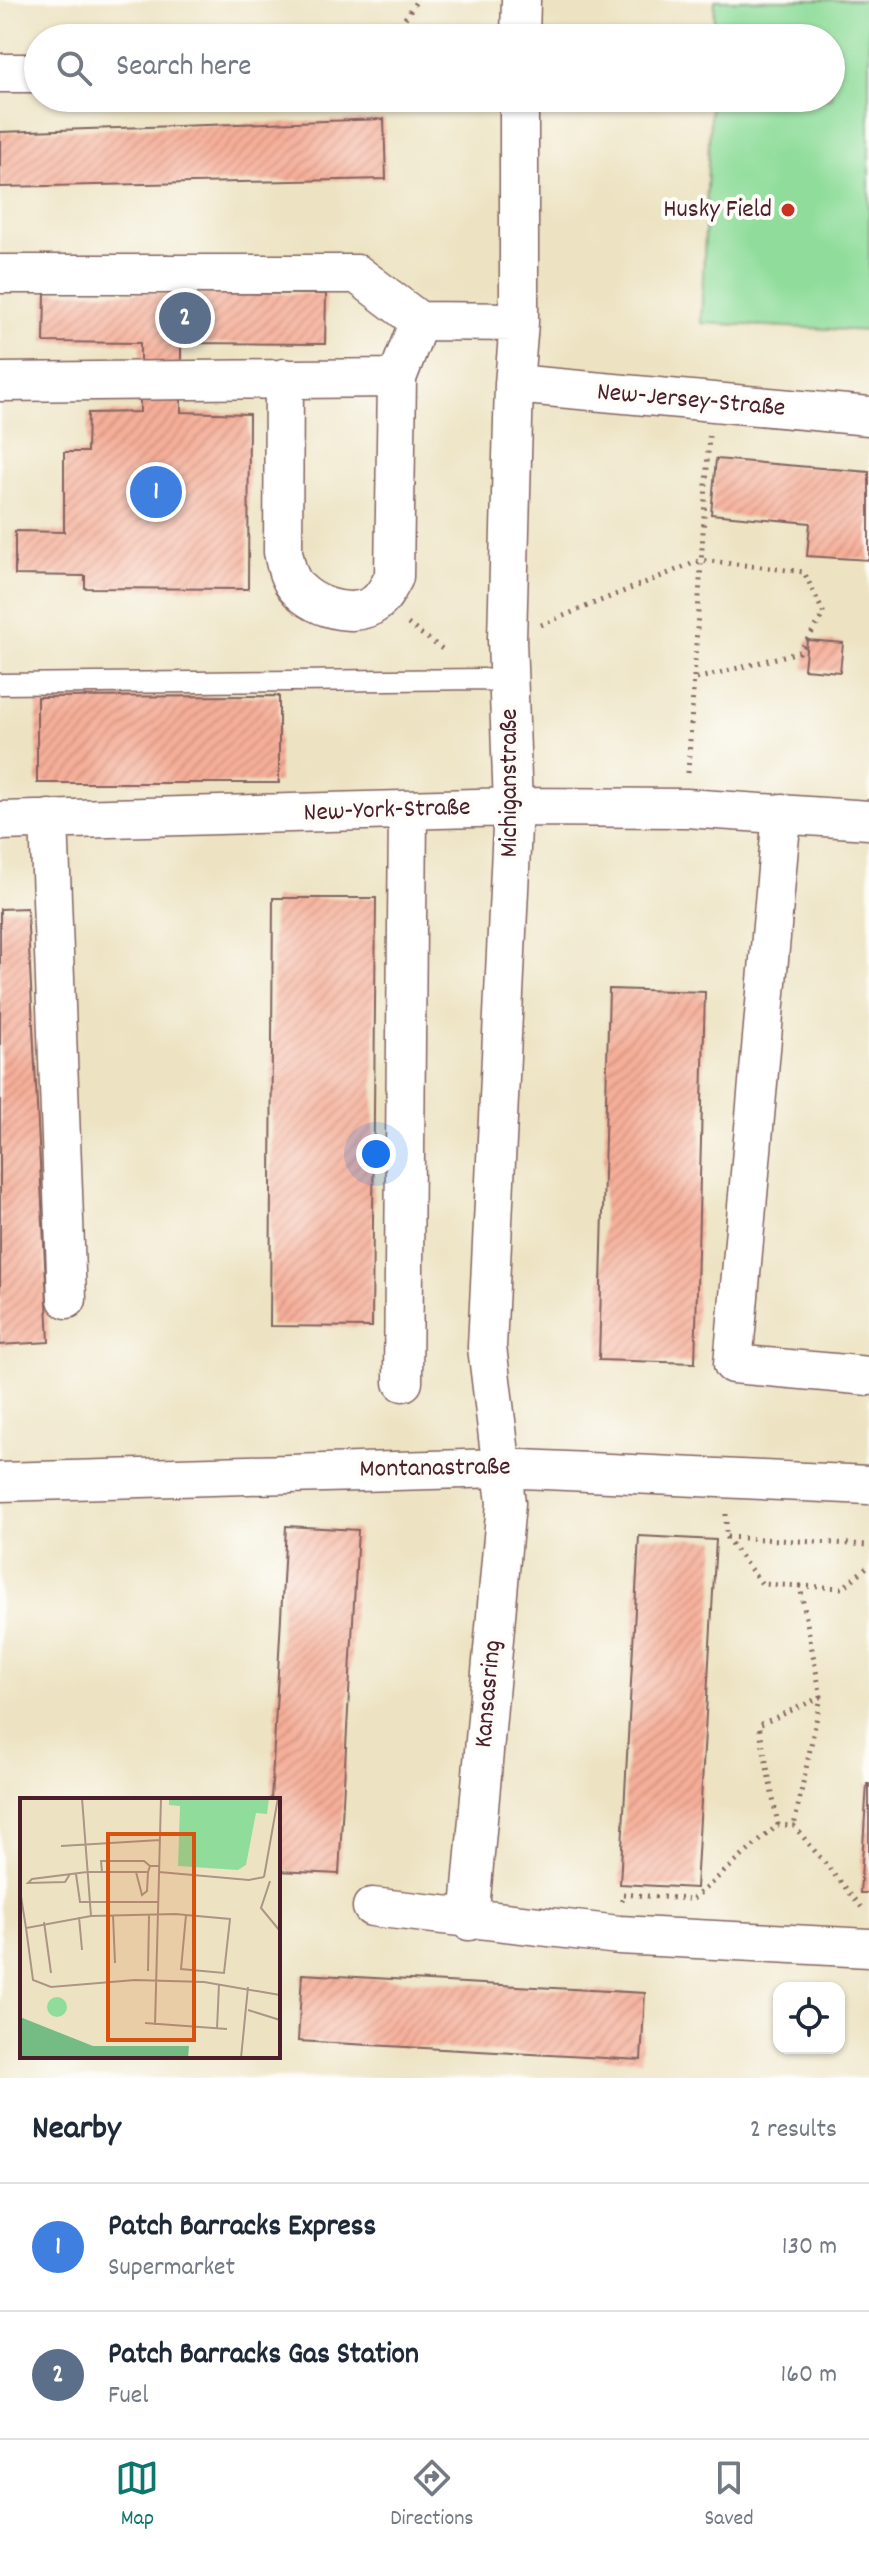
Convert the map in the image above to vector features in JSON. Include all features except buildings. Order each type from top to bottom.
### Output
[{"type":"street","points":[[520,24],[521,0]]},
{"type":"street","points":[[0,73],[24,73]]},
{"type":"street","name":"Michiganstraße","points":[[501,1468],[487,1347],[513,807],[496,683],[507,639],[514,384],[519,322],[519,112]]},
{"type":"street","points":[[0,274],[357,274],[419,321],[519,322]]},
{"type":"street","points":[[284,378],[283,552],[290,579],[309,599],[337,609],[366,609],[378,602],[394,577],[397,378],[419,321]]},
{"type":"street","points":[[0,382],[397,378]]},
{"type":"street","name":"New-Jersey-Straße","points":[[514,384],[869,416]]},
{"type":"street","name":"New-York-Straße","points":[[0,821],[513,807],[686,808],[869,820]]},
{"type":"street","points":[[403,1382],[408,811]]},
{"type":"street","points":[[782,813],[733,1364],[869,1376]]},
{"type":"street","points":[[49,819],[67,1299]]},
{"type":"street","name":"Montanastraße","points":[[0,1482],[501,1468],[869,1485]]},
{"type":"street","name":"Kansasring","points":[[469,1921],[506,1503],[501,1468]]},
{"type":"street","points":[[372,1907],[469,1921],[619,1935],[869,1948]]},
{"type":"lane","points":[[0,684],[496,683]]},
{"type":"path","points":[[401,24],[417,0]]},
{"type":"path","points":[[686,808],[711,403]]},
{"type":"path","points":[[507,639],[701,560],[804,572],[824,614],[799,652],[692,680]]},
{"type":"path","points":[[378,602],[496,683]]},
{"type":"path","points":[[726,1537],[762,1584],[843,1588],[869,1565]]},
{"type":"path","points":[[794,1826],[821,1697],[800,1586]]},
{"type":"path","points":[[778,1825],[759,1725],[821,1697]]},
{"type":"path","points":[[693,1899],[778,1825],[794,1826],[865,1911]]},
{"type":"green space","name":"Husky Field","points":[[715,0],[869,0],[869,331],[701,323],[710,112],[845,112],[845,24],[714,24]]},
{"type":"place","name":"Husky Field","points":[[788,210]]},
{"type":"place","name":"Patch Barracks Gas Station","points":[[185,318]]},
{"type":"place","name":"Patch Barracks Express","points":[[156,492]]}]
